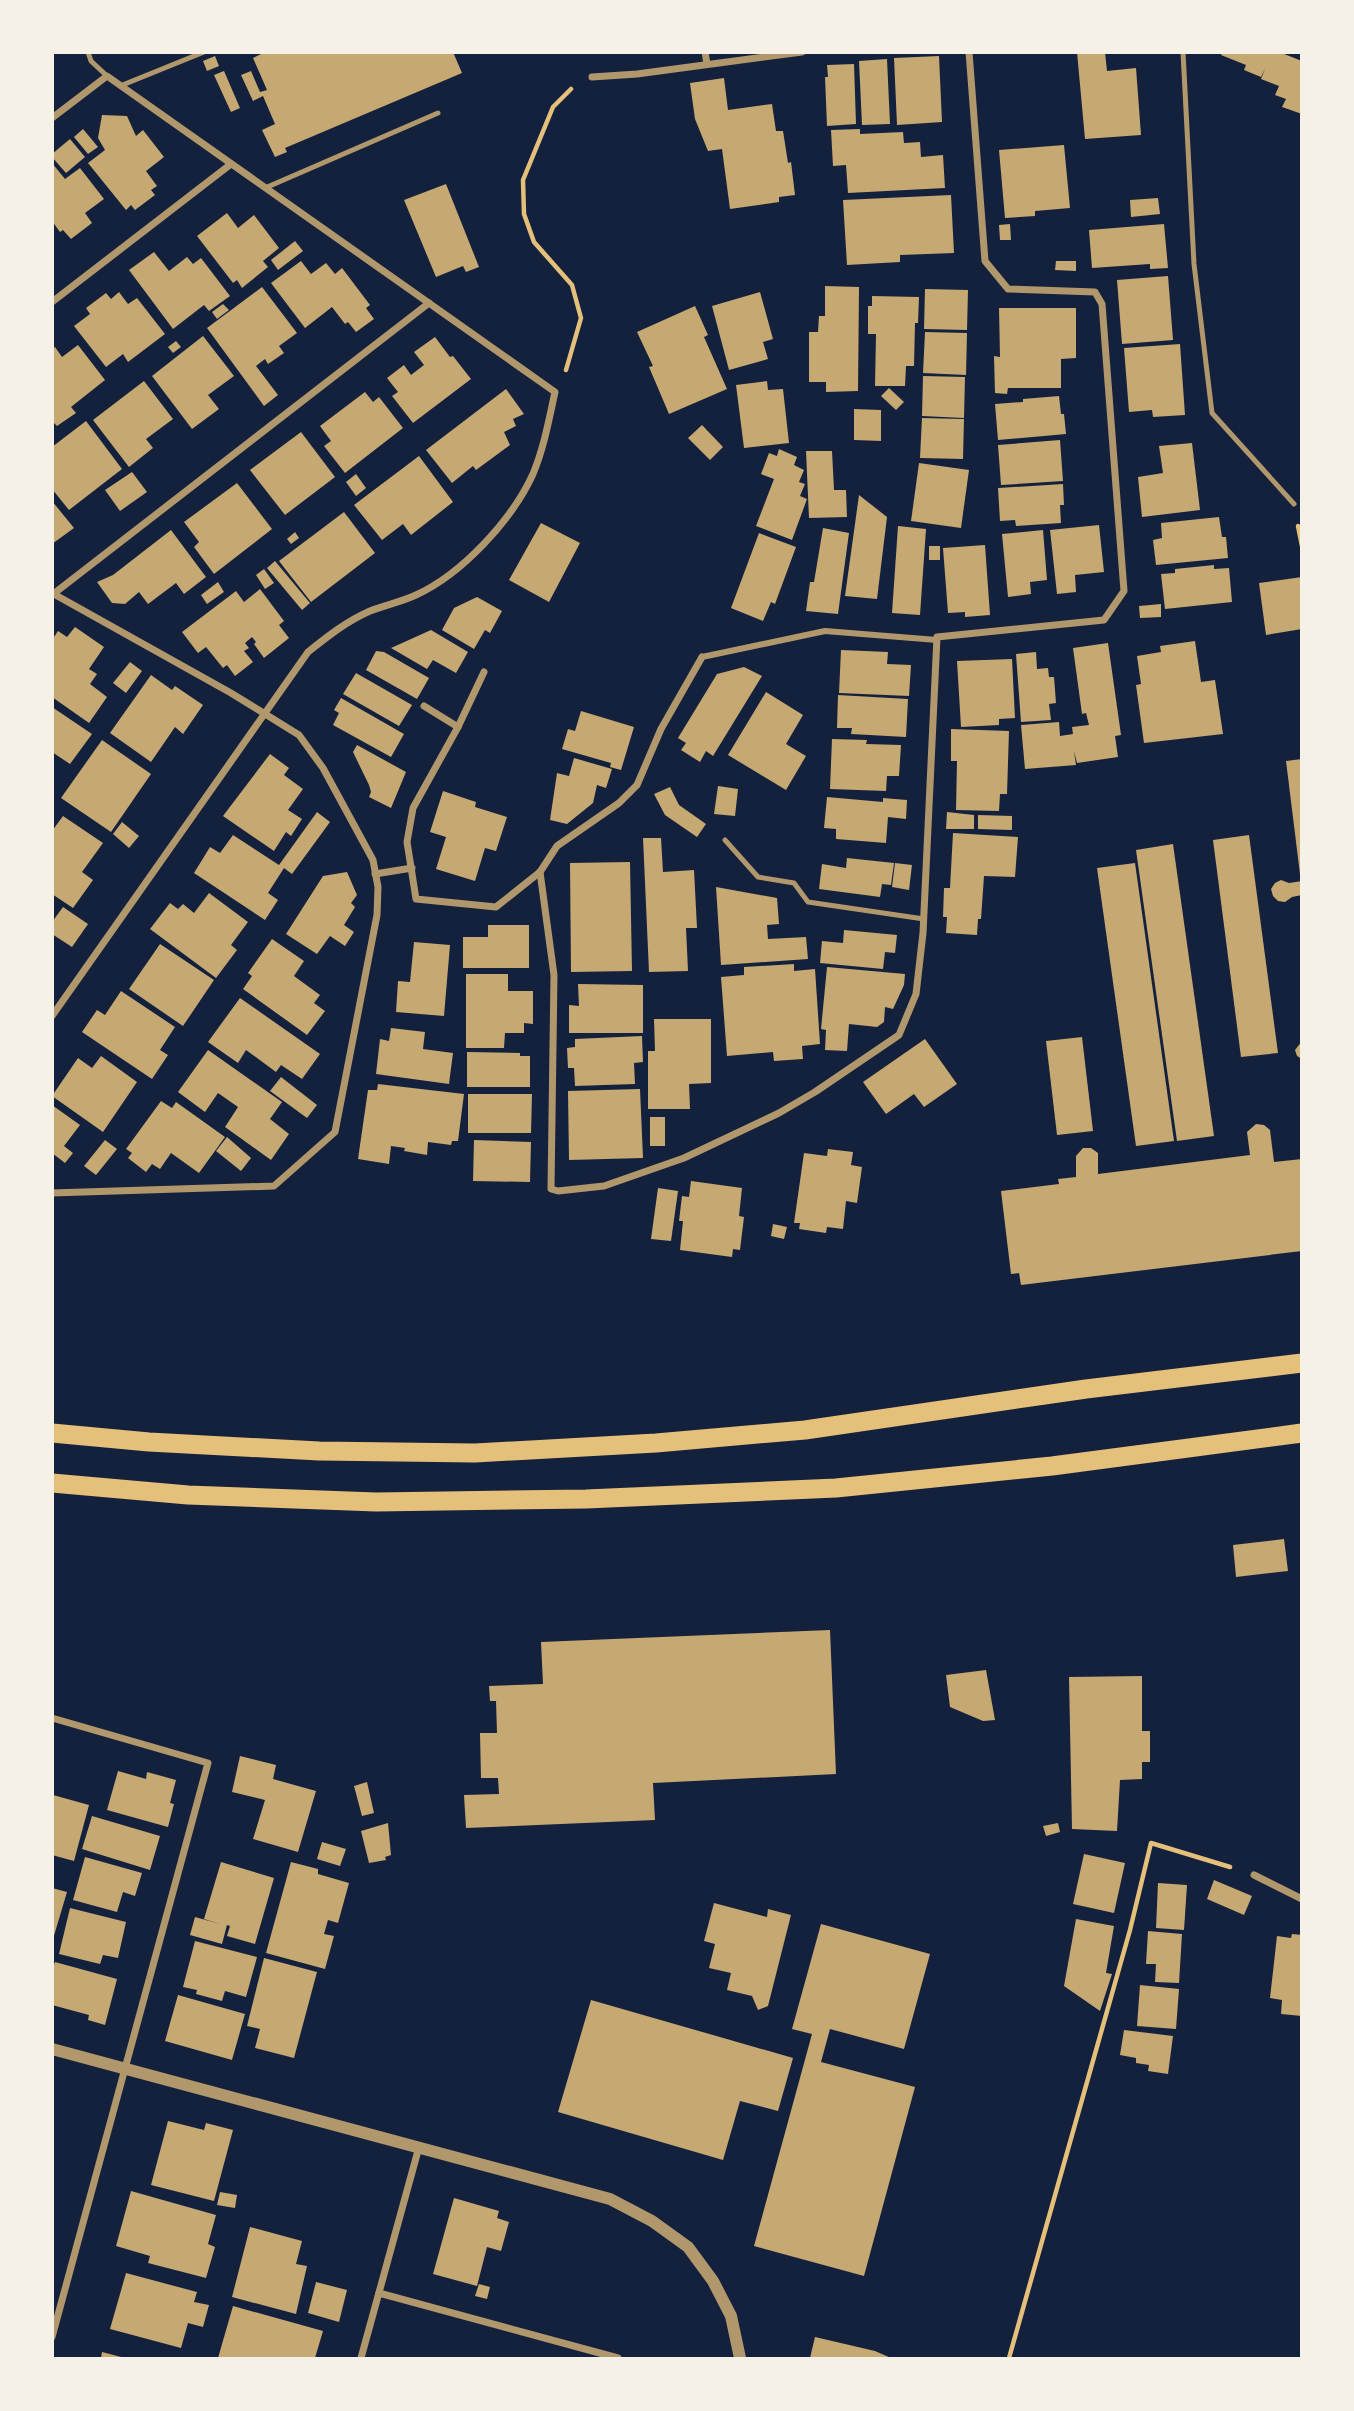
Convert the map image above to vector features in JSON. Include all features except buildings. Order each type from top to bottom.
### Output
[{"type":"highway","points":[[52,1433],[149,1442],[332,1451],[475,1453],[656,1443],[805,1430],[1086,1389],[1301,1363]]},
{"type":"highway","points":[[52,1483],[187,1495],[362,1502],[600,1498],[836,1488],[1052,1466],[1301,1433]]},
{"type":"street","points":[[705,52],[707,64]]},
{"type":"street","points":[[592,77],[637,74],[802,52]]},
{"type":"street","points":[[540,872],[554,975],[551,1189],[558,1191],[604,1186],[684,1158],[791,1106],[899,1035],[916,994],[924,919],[937,637],[1104,620],[1124,591],[1102,304],[1095,292],[1008,289],[985,261],[969,52]]},
{"type":"street","points":[[52,118],[107,76],[555,392],[547,433],[533,475],[511,511],[484,544],[451,573],[417,594],[370,611],[339,628],[308,652],[52,1016]]},
{"type":"street","points":[[52,302],[231,164]]},
{"type":"street","points":[[52,1193],[274,1186],[335,1132],[377,915],[378,887],[373,860],[323,768],[299,735],[265,713],[53,594],[429,303]]},
{"type":"street","points":[[484,672],[458,727],[413,808],[407,842],[416,899],[496,907],[540,872],[557,846],[619,803],[637,785],[661,729],[702,657],[825,631],[937,640]]},
{"type":"street","points":[[424,706],[458,727]]},
{"type":"street","points":[[375,874],[412,868]]},
{"type":"street","points":[[52,1718],[208,1763],[52,2337]]},
{"type":"street","points":[[1254,1875],[1301,1899]]},
{"type":"street","points":[[52,2049],[610,2199],[652,2221],[688,2247],[713,2281],[731,2316],[740,2358]]},
{"type":"street","points":[[361,2358],[419,2147]]},
{"type":"street","points":[[379,2293],[618,2358]]},
{"type":"lane","points":[[89,52],[91,61],[107,76]]},
{"type":"lane","points":[[120,86],[204,52]]},
{"type":"lane","points":[[1183,52],[1194,264],[1212,413],[1294,504]]},
{"type":"lane","points":[[265,188],[439,113]]},
{"type":"lane","points":[[725,840],[758,877],[794,883],[808,902],[924,919]]},
{"type":"path","points":[[555,392],[567,368],[581,318],[572,285],[534,242],[524,214],[523,180],[553,107],[573,86],[592,77]]},
{"type":"path","points":[[1009,2358],[1152,1843],[1254,1875]]}]
